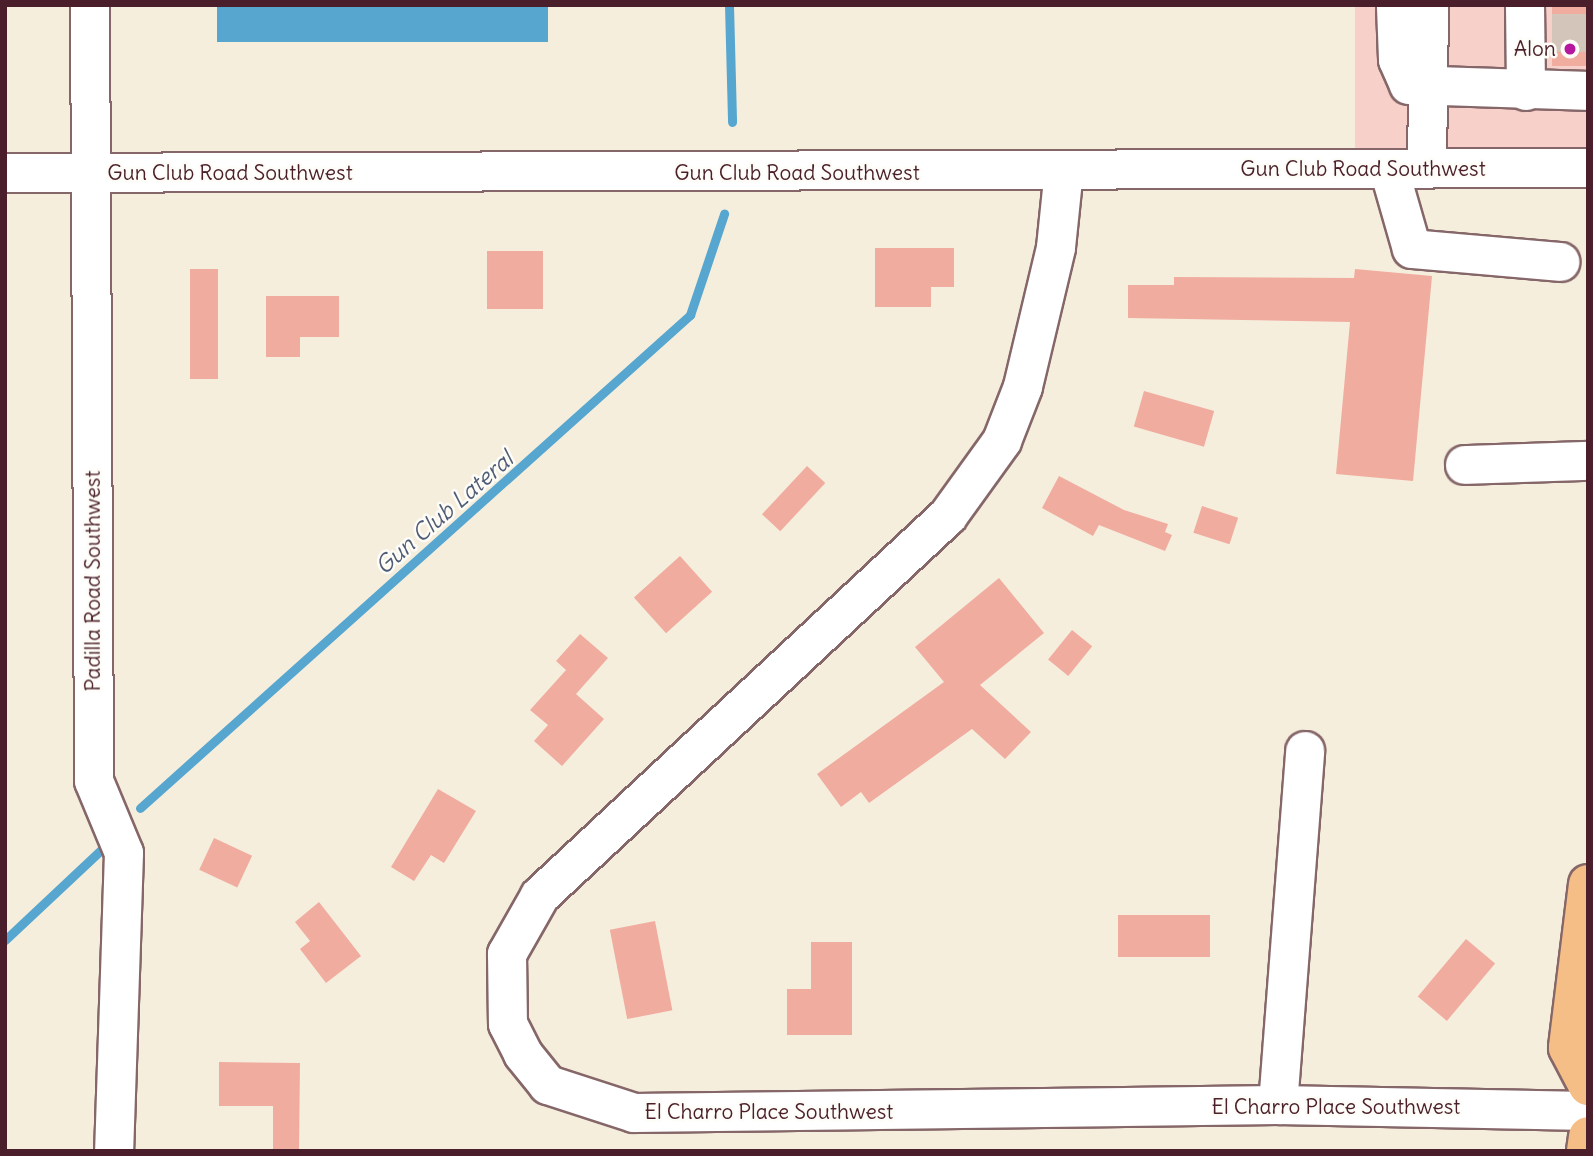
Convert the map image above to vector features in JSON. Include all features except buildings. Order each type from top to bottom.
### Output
[{"type":"main road","points":[[1588,884],[1568,1048],[1575,1072],[1588,1086]]},
{"type":"main road","points":[[1586,1151],[1588,1136]]},
{"type":"street","name":"Padilla Road Southwest","points":[[90,5],[94,781],[124,853],[114,1151]]},
{"type":"street","points":[[1413,6],[1431,90],[1427,169]]},
{"type":"street","points":[[1527,90],[1534,23]]},
{"type":"street","points":[[1431,90],[1588,90]]},
{"type":"street","name":"Gun Club Road Southwest","points":[[5,173],[1588,168]]},
{"type":"street","points":[[1389,169],[1412,249],[1560,262]]},
{"type":"street","name":"El Charro Place Southwest","points":[[1064,170],[1056,248],[1023,387],[977,481],[948,516],[540,896],[507,954],[508,1024],[548,1085],[634,1113],[1278,1105],[1588,1111]]},
{"type":"street","points":[[1465,465],[1588,461]]},
{"type":"street","points":[[1278,1105],[1305,751]]},
{"type":"shaded area","points":[[1355,5],[1588,5],[1588,152],[1355,152]]},
{"type":"water","points":[[217,5],[548,5],[548,42],[217,42]]},
{"type":"waterway","name":"Gun Club Lateral","points":[[729,5],[732,122]]},
{"type":"waterway","name":"Gun Club Lateral","points":[[140,808],[690,315],[724,214]]},
{"type":"waterway","name":"Gun Club Lateral","points":[[5,940],[106,845]]},
{"type":"tunnel","points":[[1552,33],[1588,33]]},
{"type":"place","name":"Alon","points":[[1570,49]]}]
